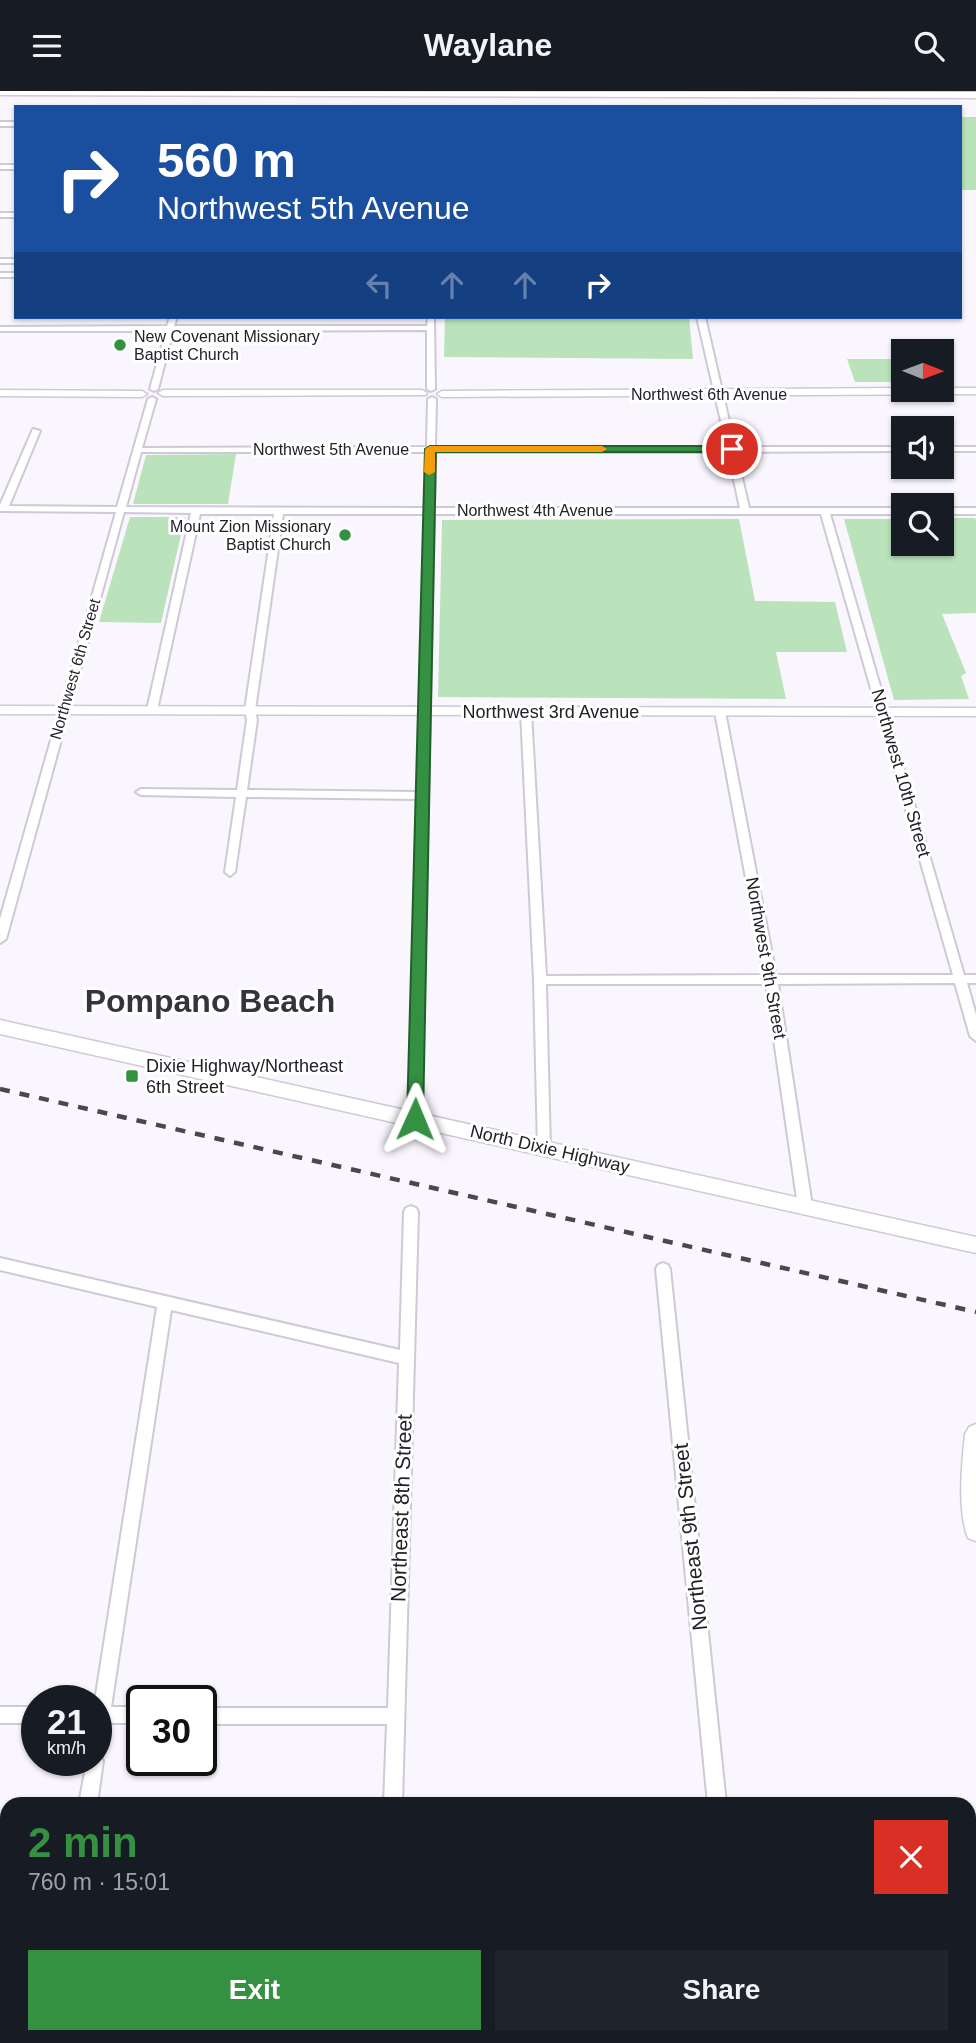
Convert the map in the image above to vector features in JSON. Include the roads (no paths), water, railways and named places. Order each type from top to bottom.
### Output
[{"type":"highway","points":[[807,91],[976,93]]},
{"type":"highway","points":[[0,96],[396,96],[454,93]]},
{"type":"highway","points":[[0,96],[976,93]]},
{"type":"street","name":"Northwest 6th Street","points":[[0,939],[172,319]]},
{"type":"street","points":[[415,1119],[432,394],[431,319]]},
{"type":"street","points":[[701,319],[745,510]]},
{"type":"street","points":[[0,328],[431,328]]},
{"type":"street","name":"Northwest 6th Avenue","points":[[0,393],[718,394],[976,391]]},
{"type":"street","points":[[2,508],[36,431]]},
{"type":"street","name":"Northwest 5th Avenue","points":[[137,450],[891,449]]},
{"type":"street","points":[[954,449],[976,449]]},
{"type":"street","name":"Northwest 4th Avenue","points":[[2,508],[196,511],[891,511]]},
{"type":"street","points":[[152,710],[196,511]]},
{"type":"street","points":[[230,872],[279,511]]},
{"type":"street","name":"Northwest 10th Street","points":[[825,511],[976,1036]]},
{"type":"street","points":[[954,511],[976,511]]},
{"type":"street","name":"Northwest 3rd Avenue","points":[[0,710],[976,712]]},
{"type":"street","points":[[526,712],[540,980],[544,1149]]},
{"type":"street","name":"Northwest 9th Street","points":[[720,712],[771,979],[805,1206]]},
{"type":"street","points":[[141,792],[423,796]]},
{"type":"street","points":[[540,980],[976,979]]},
{"type":"street","name":"North Dixie Highway","points":[[0,1027],[976,1245]]},
{"type":"street","name":"Northeast 8th Street","points":[[393,1797],[411,1212]]},
{"type":"street","points":[[0,1264],[406,1358]]},
{"type":"street","name":"Northeast 9th Street","points":[[663,1269],[716,1797]]},
{"type":"street","points":[[104,1685],[165,1302]]},
{"type":"street","points":[[976,1434],[973,1453],[976,1530]]},
{"type":"street","points":[[0,1715],[21,1715]]},
{"type":"street","points":[[217,1716],[395,1716]]},
{"type":"street","points":[[89,1797],[93,1776]]},
{"type":"railway","points":[[0,1089],[976,1312]]},
{"type":"place","name":"New Covenant Missionary Baptist Church","points":[[120,345]]},
{"type":"place","name":"Mount Zion Missionary Baptist Church","points":[[345,535]]},
{"type":"place","name":"Dixie Highway/Northeast 6th Street","points":[[132,1076]]},
{"type":"district","name":"Pompano Beach","points":[[210,1001]]}]
